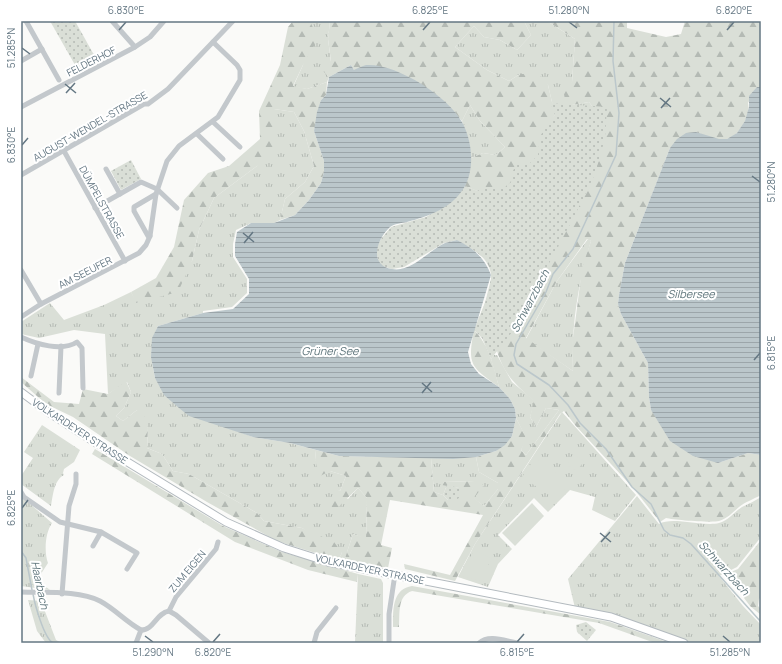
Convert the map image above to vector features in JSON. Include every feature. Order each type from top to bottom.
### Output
[{"type":"main road","name":"VOLKARDEYER STRASSE","points":[[21,392],[48,412],[93,441],[196,504],[241,529],[284,548],[313,557],[611,617],[684,643]]},
{"type":"street","points":[[26,21],[59,80]]},
{"type":"street","points":[[112,21],[135,47]]},
{"type":"street","name":"FELDERHOF","points":[[21,107],[135,47],[150,37],[164,21]]},
{"type":"street","name":"AUGUST-WENDEL-STRASSE","points":[[21,175],[144,104],[148,104],[168,89],[233,21]]},
{"type":"street","name":"AM SEEUFER","points":[[21,317],[41,304],[125,261],[143,249],[150,236],[156,192],[170,156],[179,146],[213,122],[224,108],[241,75],[238,65],[213,42]]},
{"type":"street","points":[[21,60],[42,49]]},
{"type":"street","points":[[213,122],[240,147]]},
{"type":"street","points":[[197,134],[224,159]]},
{"type":"street","name":"DÜMPELSTRASSE","points":[[64,151],[125,261]]},
{"type":"street","points":[[106,169],[120,194]]},
{"type":"street","points":[[95,208],[141,182],[177,208]]},
{"type":"street","points":[[150,236],[148,236],[134,208],[156,192]]},
{"type":"street","points":[[21,270],[41,304]]},
{"type":"street","points":[[21,337],[38,344],[72,346],[77,342],[82,348],[83,388]]},
{"type":"street","points":[[31,376],[38,344]]},
{"type":"street","points":[[59,393],[61,346]]},
{"type":"street","points":[[62,594],[69,506],[76,484],[76,474]]},
{"type":"street","points":[[21,492],[24,497],[54,518],[67,525],[101,532],[137,553],[128,569]]},
{"type":"street","points":[[93,546],[101,532]]},
{"type":"street","name":"ZUM EIGEN","points":[[169,611],[176,597],[216,549],[218,542]]},
{"type":"street","points":[[389,643],[390,606],[395,574]]},
{"type":"street","points":[[21,592],[62,594],[98,600],[118,612],[141,630],[147,629],[161,614],[169,611],[176,615],[209,643]]},
{"type":"street","points":[[314,643],[317,632],[336,608]]},
{"type":"street","points":[[136,643],[141,630]]},
{"type":"street","points":[[479,643],[484,639],[492,638],[517,643]]},
{"type":"green space","points":[[50,21],[75,21],[98,62],[79,72]]},
{"type":"green space","points":[[293,21],[310,21],[318,39],[293,86],[307,89],[327,82],[326,95],[321,100],[314,131],[324,161],[324,172],[321,183],[309,200],[295,215],[280,220],[285,199],[305,182],[314,166],[304,131],[294,112],[274,109],[275,148],[257,166],[214,198],[199,230],[192,261],[178,292],[136,303],[131,292],[156,278],[174,247],[184,200],[208,173],[229,166],[260,139],[259,111],[280,65],[288,27]]},
{"type":"green space","points":[[310,21],[330,21],[328,39],[331,62],[324,71],[329,77],[327,82],[307,89],[293,87],[303,65]]},
{"type":"green space","points":[[330,21],[524,21],[531,35],[517,50],[500,40],[484,37],[474,26],[455,47],[487,70],[509,81],[520,74],[539,74],[548,85],[555,115],[540,136],[538,155],[529,164],[511,173],[512,181],[504,188],[486,187],[477,191],[465,186],[471,158],[483,153],[496,155],[505,147],[480,121],[470,105],[462,121],[447,104],[354,70],[351,65],[329,77],[323,71],[331,61],[328,39]]},
{"type":"green space","points":[[524,21],[547,21],[575,39],[572,82],[566,106],[589,102],[606,125],[599,149],[495,229],[376,249],[449,215],[465,186],[477,191],[555,115],[548,85],[520,74],[509,81],[487,70],[455,47],[474,26],[484,37],[500,40],[517,50],[531,35]]},
{"type":"green space","points":[[547,21],[627,21],[627,28],[666,37],[681,34],[685,21],[761,21],[761,87],[757,87],[748,103],[748,113],[744,124],[736,134],[727,139],[715,139],[696,132],[670,148],[625,263],[618,304],[621,314],[648,363],[651,410],[657,417],[718,463],[748,453],[761,455],[761,495],[739,507],[727,517],[719,521],[709,522],[666,518],[660,522],[634,489],[564,411],[560,414],[475,544],[455,581],[405,569],[404,564],[450,575],[483,515],[390,500],[381,545],[392,548],[388,568],[344,561],[353,534],[366,538],[367,498],[358,488],[335,510],[328,503],[334,497],[335,488],[340,491],[346,476],[330,471],[320,476],[315,460],[316,450],[339,456],[431,458],[434,492],[443,495],[448,500],[459,488],[442,485],[444,482],[475,481],[484,485],[474,498],[484,506],[498,489],[498,483],[479,472],[476,457],[496,451],[512,436],[516,418],[527,439],[521,450],[526,455],[559,410],[546,408],[536,427],[530,417],[534,401],[511,379],[506,372],[502,365],[493,334],[477,324],[490,285],[491,275],[489,266],[483,257],[457,240],[599,149],[606,125],[589,102],[566,106],[563,88],[572,82],[575,39]],"holes":[[[587,239],[591,241],[582,268],[572,345],[573,371],[526,338],[557,281]]]},
{"type":"green space","points":[[550,103],[607,107],[605,138],[595,174],[574,217],[512,332],[491,359],[482,338],[474,330],[485,303],[492,275],[489,263],[481,255],[457,240],[444,243],[404,267],[392,269],[382,266],[378,261],[376,249],[381,239],[391,227],[426,217],[453,200],[465,186],[477,191],[486,187],[504,188],[512,181],[511,173],[518,164],[529,164],[538,155],[540,136],[555,115]]},
{"type":"green space","points":[[470,105],[480,121],[505,147],[496,155],[483,153],[471,158],[469,141],[462,121]]},
{"type":"green space","points":[[274,109],[294,112],[304,131],[314,166],[305,182],[285,199],[280,220],[274,223],[251,223],[236,230],[233,244],[233,257],[247,279],[247,293],[232,307],[203,311],[203,313],[158,326],[152,345],[155,378],[226,427],[253,437],[290,443],[316,450],[315,460],[330,471],[346,476],[340,491],[335,489],[348,499],[358,488],[367,498],[366,539],[353,534],[344,561],[338,560],[342,553],[302,528],[264,521],[257,513],[189,474],[173,471],[162,454],[147,448],[148,428],[137,410],[123,421],[116,416],[124,408],[131,392],[127,382],[108,394],[105,334],[74,330],[39,338],[21,334],[21,322],[50,303],[64,320],[104,305],[131,292],[137,303],[192,261],[199,230],[214,198],[257,166]]},
{"type":"green space","points":[[131,160],[141,179],[121,190],[111,171]]},
{"type":"green space","points":[[588,239],[591,241],[582,273],[574,322],[573,371],[526,339],[557,281]]},
{"type":"green space","points":[[474,330],[484,342],[493,364],[499,387],[482,375],[473,364],[471,351]]},
{"type":"green space","points":[[494,355],[497,355],[512,382],[535,401],[530,417],[536,427],[546,408],[559,410],[526,455],[521,450],[526,438],[516,418],[515,409],[510,399],[499,387],[491,359]]},
{"type":"green space","points":[[21,377],[54,402],[79,404],[83,389],[108,394],[126,381],[131,392],[124,408],[116,416],[123,421],[137,410],[143,411],[148,428],[147,448],[162,454],[173,471],[189,474],[257,513],[264,521],[302,528],[334,542],[342,553],[338,560],[277,541],[207,502],[130,456],[73,417],[46,404],[21,382]]},
{"type":"green space","points":[[562,412],[636,495],[615,521],[592,510],[595,497],[570,490],[548,512],[534,498],[498,535],[512,549],[498,564],[488,587],[458,577],[475,544]]},
{"type":"green space","points":[[42,425],[80,450],[74,462],[64,469],[64,475],[58,480],[53,493],[51,506],[21,484],[21,476],[33,458],[24,452]]},
{"type":"green space","points":[[95,449],[223,526],[282,552],[358,574],[357,582],[308,570],[235,542],[92,454]]},
{"type":"green space","points":[[573,454],[584,461],[577,471],[567,465]]},
{"type":"green space","points":[[476,457],[479,472],[498,483],[498,489],[484,506],[473,498],[475,481],[444,482],[443,485],[447,485],[443,495],[434,492],[431,458]]},
{"type":"green space","points":[[535,458],[569,482],[558,501],[522,477]]},
{"type":"green space","points":[[447,485],[459,488],[460,497],[455,501],[448,500],[443,495]]},
{"type":"green space","points":[[21,496],[52,523],[48,532],[46,543],[48,563],[37,580],[50,590],[21,586]]},
{"type":"green space","points":[[637,496],[659,524],[672,521],[705,524],[719,523],[742,507],[761,497],[761,537],[737,567],[719,576],[743,606],[761,625],[761,643],[691,643],[628,620],[575,608],[568,579]]},
{"type":"green space","points":[[350,497],[367,498],[366,514],[349,513]]},
{"type":"green space","points":[[532,503],[544,516],[515,546],[502,533]]},
{"type":"green space","points":[[761,540],[761,597],[759,599],[758,606],[761,609],[761,615],[750,606],[726,574],[738,569]]},
{"type":"green space","points":[[474,550],[492,559],[488,565],[495,569],[488,583],[460,576]]},
{"type":"green space","points":[[358,574],[381,579],[383,583],[383,643],[355,643]]},
{"type":"green space","points":[[412,586],[610,622],[670,643],[655,643],[599,623],[412,591],[407,593],[400,606],[399,627],[393,627],[393,614],[397,596],[405,588]]},
{"type":"green space","points":[[28,600],[41,601],[56,640],[62,643],[46,643],[37,631]]},
{"type":"green space","points":[[586,622],[596,630],[587,641],[577,632],[576,625]]},
{"type":"water","name":"Grüner See","points":[[351,65],[354,70],[366,65],[378,66],[392,69],[406,75],[433,92],[445,102],[455,112],[465,129],[470,145],[471,162],[468,179],[460,194],[440,210],[432,214],[390,227],[381,238],[377,251],[377,257],[384,267],[392,269],[406,268],[439,246],[457,240],[478,254],[485,263],[491,275],[468,352],[471,364],[479,374],[499,387],[510,399],[515,409],[516,418],[512,436],[505,445],[496,451],[476,457],[453,459],[339,456],[290,443],[253,437],[189,416],[164,395],[155,378],[151,357],[152,338],[158,326],[203,313],[233,309],[249,294],[249,279],[235,256],[237,232],[251,223],[274,223],[295,215],[309,200],[321,183],[324,172],[324,161],[314,131],[317,112],[321,100],[326,95],[329,77]]},
{"type":"water","name":"Silbersee","points":[[757,87],[761,87],[761,455],[748,453],[718,463],[693,456],[670,441],[651,410],[648,363],[621,314],[618,304],[625,263],[670,148],[677,139],[686,133],[696,132],[719,139],[727,139],[737,133],[745,121],[749,107],[749,96]]},
{"type":"waterway","name":"Schwarzbach","points":[[614,21],[613,61],[619,113],[616,155],[573,249],[553,274],[546,292],[516,344],[514,355],[517,364],[549,385],[568,405],[580,423],[606,449],[632,487],[651,504],[664,530],[670,535],[683,538],[691,544],[761,622]]},
{"type":"waterway","name":"Haarbach","points":[[21,551],[26,558],[32,590]]},
{"type":"waterway","name":"Haarbach","points":[[33,594],[43,628],[46,635],[53,643]]}]
